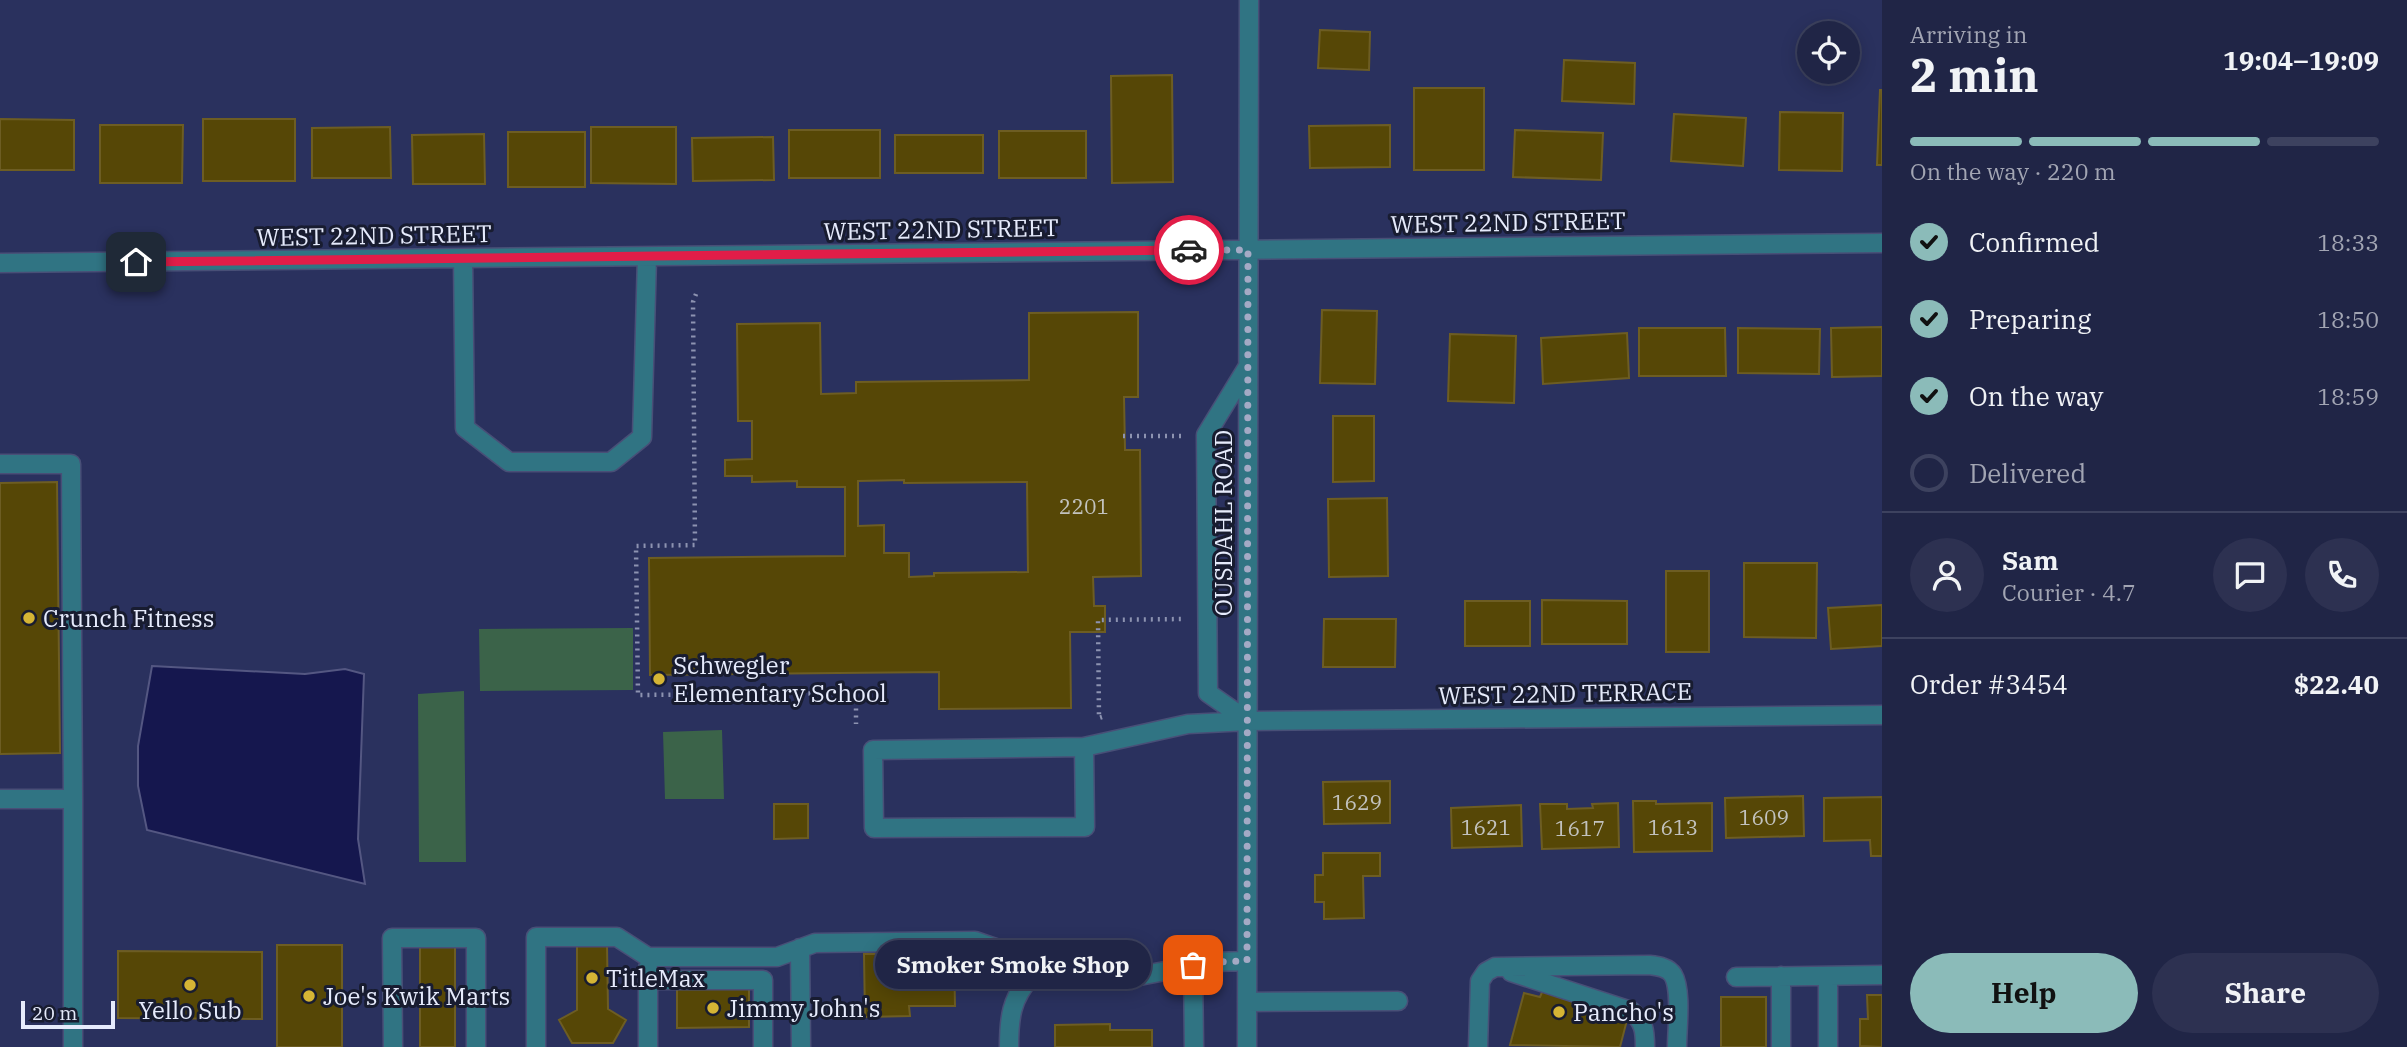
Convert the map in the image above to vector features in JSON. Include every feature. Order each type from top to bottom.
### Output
[{"type":"street","name":"OUSDAHL ROAD","points":[[1247,1047],[1249,0]]},
{"type":"street","name":"WEST 22ND STREET","points":[[0,263],[1882,243]]},
{"type":"street","points":[[463,259],[465,428],[509,462],[611,462],[642,437],[647,257]]},
{"type":"street","points":[[1248,366],[1206,435],[1208,693],[1248,721]]},
{"type":"street","points":[[0,464],[71,464],[73,1047]]},
{"type":"street","name":"WEST 22ND TERRACE","points":[[1084,747],[1085,827],[874,828],[873,750],[1084,747],[1188,724],[1248,721],[1882,715]]},
{"type":"street","points":[[0,799],[73,799]]},
{"type":"street","points":[[393,1047],[393,938],[476,937],[476,1047]]},
{"type":"street","points":[[536,1047],[536,937],[617,937],[648,957],[777,957],[815,943],[975,941],[1010,953],[1031,976]]},
{"type":"street","points":[[800,948],[801,1047]]},
{"type":"street","points":[[648,957],[648,1047]]},
{"type":"street","points":[[1009,1047],[1012,1003],[1031,976],[1139,975],[1212,962],[1247,961]]},
{"type":"street","points":[[1193,965],[1194,1047]]},
{"type":"street","points":[[1478,1047],[1480,981],[1486,972],[1495,967],[1649,965],[1664,967],[1673,975],[1677,988],[1677,1047]]},
{"type":"street","points":[[1495,967],[1631,1011],[1640,1018],[1645,1030],[1646,1047]]},
{"type":"street","points":[[1828,975],[1828,1047]]},
{"type":"street","points":[[1736,976],[1882,975]]},
{"type":"street","points":[[1781,976],[1781,1047]]},
{"type":"street","points":[[648,980],[763,980],[763,1047]]},
{"type":"street","points":[[1247,1002],[1398,1000]]},
{"type":"path","points":[[696,294],[693,302],[695,545],[636,546],[638,695],[856,692],[856,724]]},
{"type":"path","points":[[1123,436],[1187,436]]},
{"type":"path","points":[[1111,715],[1098,718],[1098,620],[1186,619]]},
{"type":"green space","points":[[633,628],[633,690],[480,691],[479,629]]},
{"type":"green space","points":[[464,691],[466,862],[419,862],[418,694]]},
{"type":"green space","points":[[722,730],[724,799],[665,799],[663,732]]},
{"type":"shaded area","points":[[152,666],[305,674],[345,669],[364,674],[358,839],[365,884],[147,830],[138,786],[138,746]]},
{"type":"building","points":[[1320,30],[1370,32],[1369,70],[1318,68]]},
{"type":"building","points":[[1564,60],[1635,63],[1634,104],[1562,101]]},
{"type":"building","points":[[1172,75],[1173,182],[1112,183],[1111,76]]},
{"type":"building","points":[[1414,88],[1484,88],[1484,170],[1414,170]]},
{"type":"building","points":[[1880,90],[1882,165],[1877,165]]},
{"type":"building","points":[[1780,112],[1843,113],[1842,171],[1779,170]]},
{"type":"building","points":[[1674,114],[1746,118],[1743,166],[1671,161]]},
{"type":"building","points":[[0,119],[74,120],[74,170],[0,170]]},
{"type":"building","points":[[203,119],[295,119],[295,181],[203,181]]},
{"type":"building","points":[[100,125],[183,125],[182,183],[100,183]]},
{"type":"building","points":[[1390,125],[1390,167],[1310,168],[1309,126]]},
{"type":"building","points":[[390,127],[391,178],[312,178],[312,128]]},
{"type":"building","points":[[591,127],[676,127],[676,184],[591,183]]},
{"type":"building","points":[[789,130],[880,130],[880,178],[789,178]]},
{"type":"building","points":[[1515,130],[1603,133],[1601,180],[1513,177]]},
{"type":"building","points":[[999,131],[1086,131],[1086,178],[999,178]]},
{"type":"building","points":[[508,132],[585,132],[585,187],[508,187]]},
{"type":"building","points":[[484,134],[485,184],[413,184],[412,135]]},
{"type":"building","points":[[895,135],[983,135],[983,173],[895,173]]},
{"type":"building","points":[[773,137],[774,180],[693,181],[692,138]]},
{"type":"building","points":[[1322,310],[1377,311],[1375,384],[1320,383]]},
{"type":"building","points":[[1138,312],[1138,397],[1124,397],[1125,450],[1140,450],[1141,576],[1093,577],[1094,606],[1105,606],[1105,632],[1070,632],[1071,708],[939,709],[939,672],[650,675],[649,558],[845,556],[845,487],[797,487],[797,481],[752,482],[752,476],[725,476],[725,460],[752,459],[752,421],[738,421],[737,324],[820,323],[821,394],[856,393],[856,382],[1029,380],[1029,313]],"holes":[[[904,480],[904,483],[1027,482],[1028,572],[934,573],[934,576],[909,577],[909,553],[884,553],[884,525],[858,526],[858,481]]]},
{"type":"building","points":[[1882,327],[1882,376],[1832,377],[1831,328]]},
{"type":"building","points":[[1639,328],[1725,328],[1726,376],[1639,376]]},
{"type":"building","points":[[1738,328],[1820,329],[1819,374],[1738,373]]},
{"type":"building","points":[[1627,333],[1629,378],[1543,384],[1541,338]]},
{"type":"building","points":[[1450,334],[1516,336],[1514,403],[1448,401]]},
{"type":"building","points":[[1333,416],[1374,416],[1374,481],[1333,482]]},
{"type":"building","name":"Crunch Fitness","points":[[57,482],[60,753],[0,754],[0,483]]},
{"type":"building","points":[[1387,498],[1388,576],[1329,577],[1328,499]]},
{"type":"building","points":[[1744,563],[1817,563],[1816,638],[1744,637]]},
{"type":"building","points":[[1666,571],[1709,571],[1709,652],[1666,652]]},
{"type":"building","points":[[1542,600],[1627,601],[1627,644],[1542,644]]},
{"type":"building","points":[[1465,601],[1530,601],[1530,646],[1465,646]]},
{"type":"building","points":[[1882,605],[1882,646],[1831,649],[1828,608]]},
{"type":"building","points":[[1324,619],[1396,619],[1395,667],[1323,667]]},
{"type":"building","points":[[1390,781],[1390,823],[1324,824],[1323,782]]},
{"type":"building","points":[[1803,796],[1804,836],[1726,838],[1725,798]]},
{"type":"building","points":[[1882,797],[1882,856],[1871,856],[1870,840],[1824,841],[1824,798]]},
{"type":"building","points":[[1633,801],[1656,801],[1656,804],[1712,803],[1712,851],[1634,852]]},
{"type":"building","points":[[1618,803],[1619,847],[1542,849],[1540,804],[1567,804],[1567,809]]},
{"type":"building","points":[[774,804],[808,804],[808,838],[774,839]]},
{"type":"building","points":[[1521,805],[1522,846],[1452,848],[1451,808]]},
{"type":"building","points":[[1323,853],[1380,853],[1380,876],[1363,876],[1364,918],[1324,919],[1324,902],[1315,902],[1315,875],[1323,875]]},
{"type":"building","points":[[420,940],[455,940],[455,1047],[420,1047]]},
{"type":"building","name":"Joe's Kwik Marts","points":[[277,945],[342,945],[342,1047],[277,1047]]},
{"type":"building","name":"TitleMax","points":[[607,945],[608,1009],[626,1020],[613,1043],[572,1043],[559,1020],[577,1010],[577,946]]},
{"type":"building","name":"Yello Sub","points":[[118,951],[262,952],[262,1019],[118,1018]]},
{"type":"building","points":[[864,954],[954,954],[955,1006],[909,1006],[910,1016],[865,1017]]},
{"type":"building","name":"Jimmy John's","points":[[749,987],[749,1027],[677,1028],[677,988]]},
{"type":"building","name":"Pancho's","points":[[1543,990],[1573,998],[1572,1004],[1627,1020],[1620,1047],[1510,1045],[1524,993],[1540,997]]},
{"type":"building","points":[[1867,995],[1882,995],[1882,1047],[1860,1046],[1860,1019],[1868,1019]]},
{"type":"building","points":[[1721,997],[1766,997],[1766,1047],[1721,1047]]},
{"type":"building","points":[[1110,1024],[1110,1030],[1152,1030],[1152,1047],[1055,1047],[1055,1025]]},
{"type":"way so far","points":[[1189,250],[1248,250],[1247,961],[1193,965]]},
{"type":"place","name":"Crunch Fitness","points":[[29,618]]},
{"type":"place","name":"Schwegler Elementary School","points":[[659,679]]},
{"type":"place","name":"Smoker Smoke Shop","points":[[1193,965]]},
{"type":"place","name":"TitleMax","points":[[592,978]]},
{"type":"place","name":"Yello Sub","points":[[190,985]]},
{"type":"place","name":"Joe's Kwik Marts","points":[[309,996]]},
{"type":"place","name":"Jimmy John's","points":[[713,1008]]},
{"type":"place","name":"Pancho's","points":[[1559,1012]]},
{"type":"route","points":[[136,262],[1189,250]]}]
